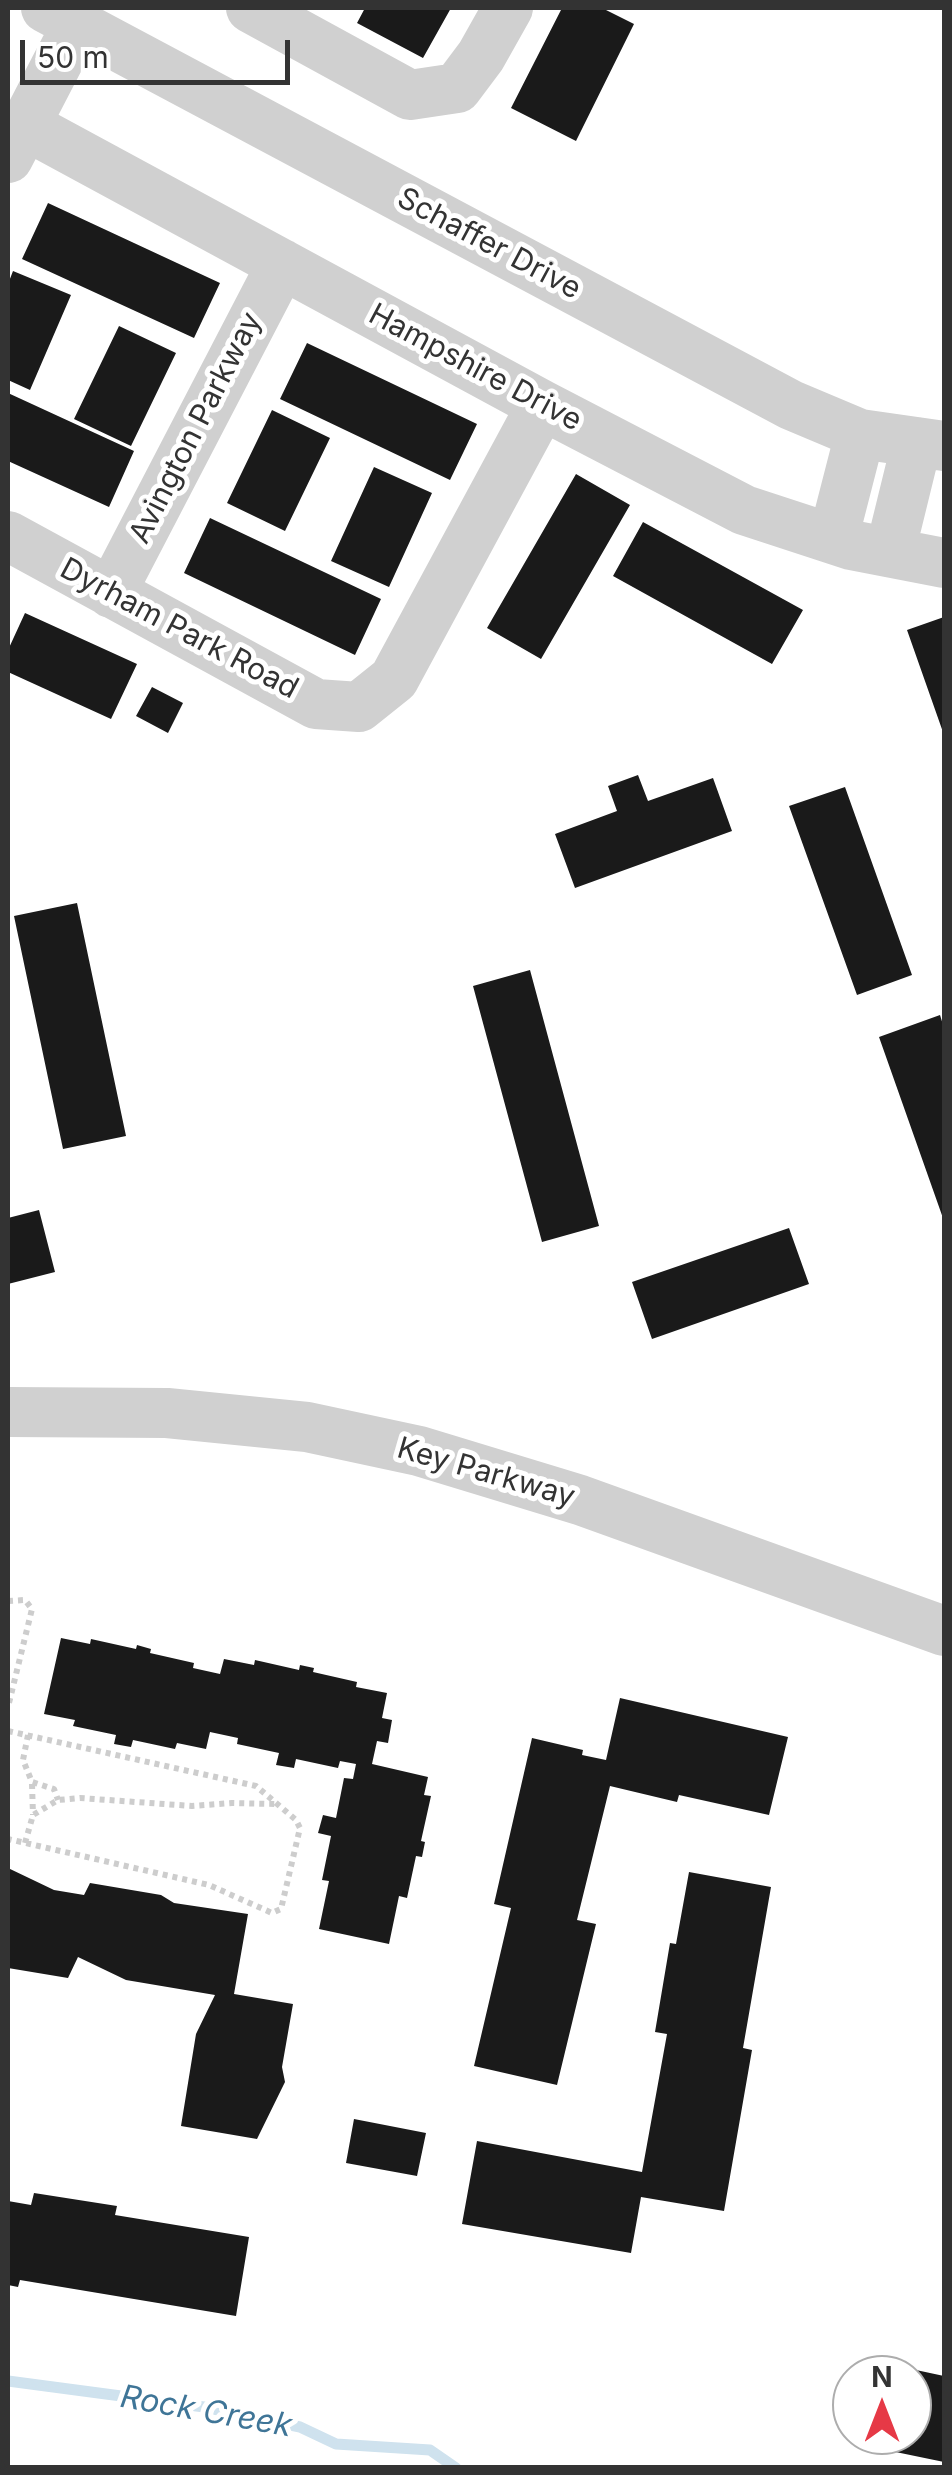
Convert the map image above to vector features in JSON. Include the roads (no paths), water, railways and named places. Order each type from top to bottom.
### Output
[{"type":"street","points":[[251,8],[410,94],[457,88],[481,56],[508,8]]},
{"type":"street","points":[[16,141],[61,16]]},
{"type":"street","name":"Schaffer Drive","points":[[61,16],[791,405],[860,434],[931,444]]},
{"type":"street","name":"Hampshire Drive","points":[[16,141],[282,264],[744,510],[833,538],[944,564]]},
{"type":"street","name":"Avington Parkway","points":[[112,592],[282,264]]},
{"type":"street","name":"Dyrham Park Road","points":[[8,536],[316,704],[359,707],[394,679],[542,405]]},
{"type":"street","points":[[833,538],[860,434]]},
{"type":"street","points":[[890,552],[931,444]]},
{"type":"street","name":"Key Parkway","points":[[8,1412],[167,1413],[307,1427],[418,1450],[580,1500],[944,1630]]},
{"type":"waterway","name":"Rock Creek","points":[[8,2381],[204,2407],[300,2427],[336,2444],[430,2450],[456,2468]]}]
